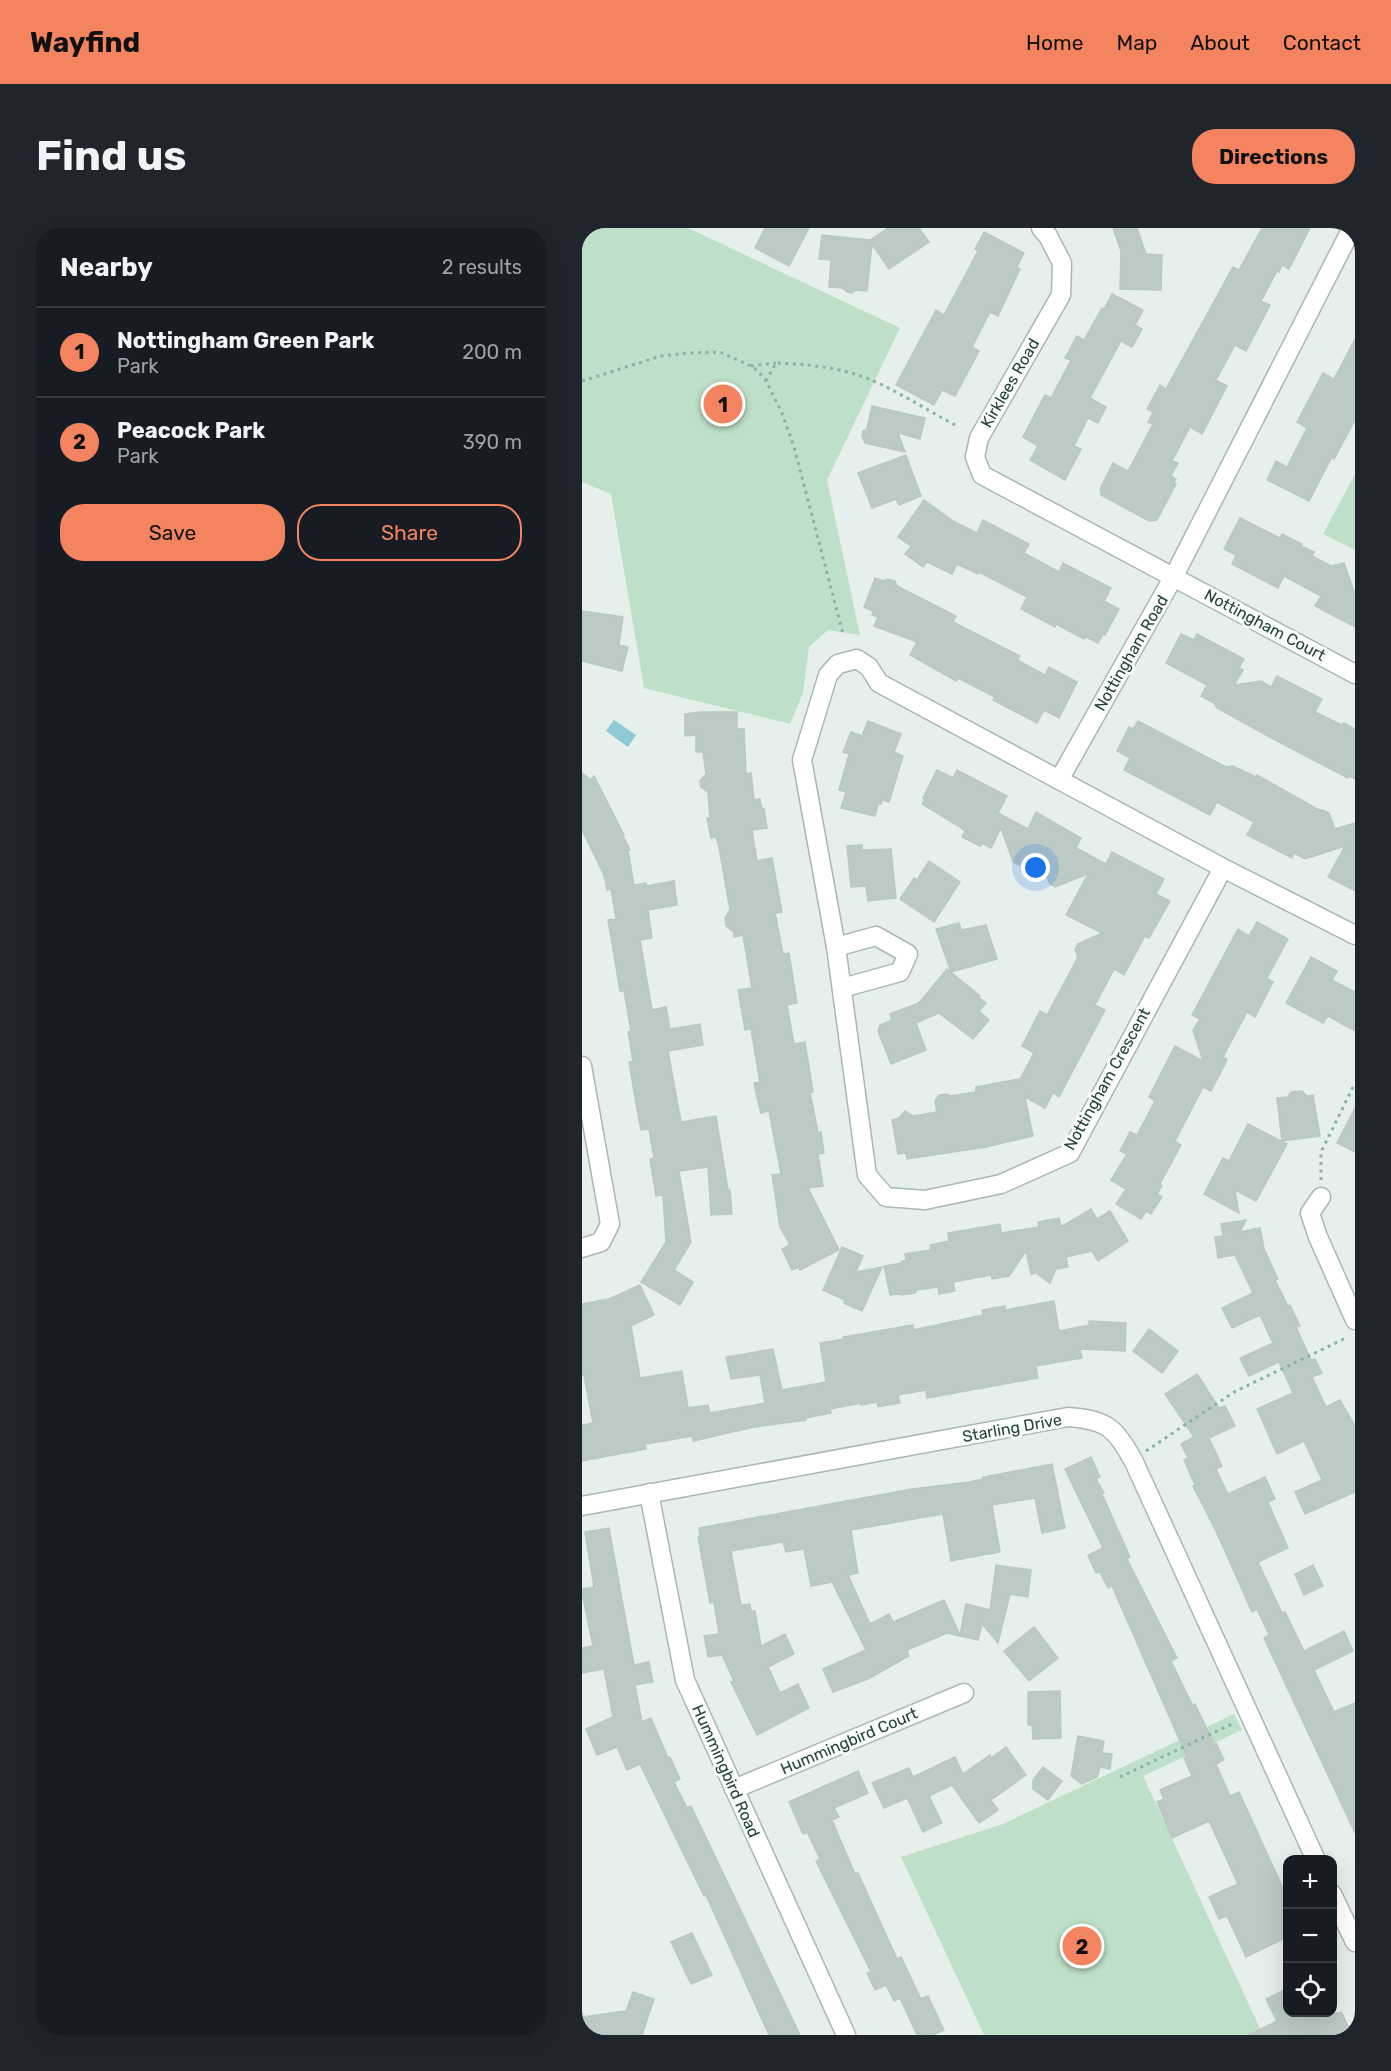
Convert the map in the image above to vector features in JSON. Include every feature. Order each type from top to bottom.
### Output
[{"type":"street","name":"Kirklees Road","points":[[1041,228],[1048,236],[1062,263],[1061,295],[979,438],[975,457],[982,475],[1174,576]]},
{"type":"street","name":"Nottingham Road","points":[[1059,780],[1174,576],[1352,228]]},
{"type":"street","name":"Nottingham Court","points":[[1174,576],[1355,674]]},
{"type":"street","name":"Nottingham Crescent","points":[[1059,780],[879,683],[869,667],[857,659],[838,664],[828,675],[802,760],[836,947],[867,1175],[886,1197],[926,1200],[1000,1184],[1070,1153],[1223,868]]},
{"type":"street","points":[[1059,780],[1223,868],[1355,935]]},
{"type":"street","points":[[836,947],[876,936],[908,954],[900,972],[842,987]]},
{"type":"street","points":[[582,1066],[610,1224],[601,1242],[582,1248]]},
{"type":"street","points":[[1321,1197],[1310,1213],[1318,1237],[1355,1320]]},
{"type":"street","name":"Starling Drive","points":[[582,1506],[1068,1417],[1102,1422],[1119,1436],[1134,1462],[1314,1855]]},
{"type":"street","name":"Hummingbird Road","points":[[649,1494],[685,1680],[846,2035]]},
{"type":"street","name":"Hummingbird Court","points":[[734,1790],[964,1693]]},
{"type":"street","points":[[1337,1904],[1355,1942]]},
{"type":"path","points":[[582,381],[661,356],[688,353],[720,352],[751,366],[766,381],[782,413],[794,447],[843,634]]},
{"type":"path","points":[[766,381],[776,363]]},
{"type":"path","points":[[751,366],[776,363],[813,366],[863,377],[959,427]]},
{"type":"path","points":[[1321,1197],[1321,1152],[1355,1083]]},
{"type":"path","points":[[1144,1452],[1234,1392],[1348,1337]]},
{"type":"path","points":[[1120,1777],[1249,1716]]},
{"type":"green space","points":[[589,228],[688,228],[900,328],[827,480],[860,635],[828,630],[809,647],[803,693],[790,724],[644,688],[611,494],[582,482],[582,237]]},
{"type":"green space","points":[[1355,474],[1355,550],[1323,534]]},
{"type":"green space","points":[[1234,1714],[1242,1730],[1143,1776],[1263,2035],[984,2035],[901,1857],[1003,1824]]},
{"type":"water","points":[[614,720],[636,735],[628,747],[606,731]]},
{"type":"building","points":[[765,228],[809,228],[789,266],[755,248]]},
{"type":"building","points":[[888,228],[919,228],[929,242],[889,269],[872,244],[867,291],[856,290],[852,293],[843,288],[829,287],[831,260],[819,259],[822,235],[870,240]]},
{"type":"building","points":[[1113,228],[1137,228],[1146,254],[1162,255],[1161,290],[1120,289],[1121,251]]},
{"type":"building","points":[[1262,228],[1310,228],[1289,269],[1282,265],[1261,301],[1270,305],[1246,351],[1235,345],[1216,380],[1227,386],[1202,434],[1190,427],[1172,461],[1178,463],[1171,476],[1176,479],[1174,482],[1176,484],[1157,520],[1149,521],[1101,495],[1100,489],[1113,463],[1128,471],[1153,424],[1148,422],[1153,412],[1147,409],[1160,385],[1166,389],[1233,267],[1239,270]]},
{"type":"building","points":[[984,232],[1024,253],[1017,267],[1020,269],[998,316],[990,312],[972,347],[979,351],[955,396],[942,390],[934,405],[896,385],[936,310],[944,315],[978,251],[975,249]]},
{"type":"building","points":[[1112,294],[1143,310],[1135,325],[1142,329],[1132,347],[1121,341],[1090,398],[1106,407],[1098,423],[1088,418],[1074,446],[1081,449],[1065,480],[1030,460],[1038,446],[1023,437],[1045,395],[1051,398],[1071,360],[1065,358],[1077,336],[1084,340]]},
{"type":"building","points":[[1355,339],[1355,420],[1309,501],[1267,480],[1276,461],[1287,467],[1307,428],[1297,422],[1323,373],[1334,379]]},
{"type":"building","points":[[872,406],[925,418],[920,439],[898,433],[905,452],[865,443],[862,436],[863,431],[867,429]]},
{"type":"building","points":[[906,455],[921,496],[899,505],[896,499],[872,508],[858,473]]},
{"type":"building","points":[[924,500],[953,521],[977,533],[983,520],[1029,544],[1024,553],[1059,572],[1063,563],[1111,588],[1104,601],[1119,609],[1105,635],[1103,634],[1098,643],[1086,637],[1084,639],[1021,609],[1027,597],[979,572],[978,574],[957,564],[952,574],[927,562],[923,567],[905,554],[911,546],[898,537]]},
{"type":"building","points":[[1240,518],[1280,538],[1282,534],[1302,544],[1301,546],[1314,552],[1312,556],[1331,566],[1344,563],[1355,594],[1355,627],[1315,606],[1321,596],[1284,576],[1278,588],[1232,564],[1236,555],[1224,549]]},
{"type":"building","points":[[875,578],[895,581],[897,586],[956,616],[953,622],[1020,656],[1017,660],[1045,675],[1049,667],[1077,682],[1059,718],[1044,710],[1037,723],[993,700],[995,697],[958,678],[956,681],[910,655],[917,642],[874,626],[878,617],[872,615],[873,611],[864,607]]},
{"type":"building","points":[[582,611],[623,617],[619,645],[628,647],[622,671],[582,661]]},
{"type":"building","points":[[1181,634],[1194,640],[1197,634],[1244,659],[1239,668],[1243,670],[1234,685],[1261,681],[1271,687],[1277,676],[1322,699],[1315,712],[1355,729],[1355,779],[1349,776],[1348,778],[1275,740],[1217,708],[1214,703],[1201,696],[1207,685],[1166,663]]},
{"type":"building","points":[[737,712],[737,729],[744,729],[746,774],[751,773],[754,800],[760,799],[762,809],[764,809],[767,828],[752,830],[757,861],[772,858],[782,912],[775,913],[783,954],[789,953],[797,1003],[787,1005],[794,1044],[805,1042],[813,1092],[810,1093],[818,1132],[821,1132],[824,1153],[818,1154],[823,1186],[808,1188],[839,1250],[800,1270],[799,1267],[792,1270],[782,1249],[790,1245],[780,1227],[772,1175],[781,1174],[769,1111],[761,1113],[759,1106],[754,1083],[760,1082],[751,1029],[745,1030],[738,990],[752,988],[743,935],[734,937],[734,932],[726,926],[725,918],[730,910],[719,847],[716,837],[711,838],[707,818],[710,818],[708,792],[701,787],[700,781],[706,774],[703,752],[696,752],[696,735],[685,736],[685,714]]},
{"type":"building","points":[[868,721],[901,734],[894,752],[903,756],[889,802],[882,800],[881,804],[878,804],[875,816],[841,808],[846,792],[839,790],[849,754],[843,752],[851,732],[862,736]]},
{"type":"building","points":[[1138,721],[1226,767],[1233,766],[1256,777],[1257,775],[1319,810],[1329,813],[1335,829],[1355,823],[1355,891],[1328,877],[1345,846],[1305,859],[1294,853],[1292,858],[1247,835],[1254,822],[1217,802],[1210,815],[1124,770],[1130,758],[1117,751],[1129,727],[1133,729]]},
{"type":"building","points":[[937,770],[953,778],[957,770],[1007,796],[998,813],[1028,829],[1036,812],[1081,838],[1076,848],[1106,864],[1112,852],[1164,879],[1156,894],[1170,901],[1149,938],[1145,936],[1124,975],[1114,969],[1095,1005],[1105,1010],[1059,1097],[1053,1093],[1045,1108],[1025,1097],[1033,1136],[986,1147],[907,1159],[906,1153],[898,1154],[892,1120],[899,1118],[905,1111],[913,1116],[937,1112],[935,1101],[939,1095],[950,1096],[976,1092],[976,1087],[1020,1079],[1034,1053],[1022,1046],[1040,1011],[1047,1015],[1078,957],[1075,949],[1078,944],[1102,933],[1066,915],[1088,874],[1055,887],[1050,884],[1046,875],[1024,863],[1019,865],[1013,862],[1001,828],[991,848],[982,843],[980,846],[962,837],[965,831],[960,827],[922,804]]},
{"type":"building","points":[[582,773],[591,780],[594,776],[624,835],[630,850],[628,851],[634,885],[646,883],[647,886],[674,881],[677,905],[648,910],[652,938],[640,940],[652,1010],[666,1007],[670,1029],[700,1024],[703,1045],[668,1051],[681,1122],[716,1116],[728,1190],[730,1190],[732,1214],[711,1215],[708,1167],[679,1171],[691,1242],[674,1270],[693,1282],[680,1305],[641,1282],[666,1242],[663,1195],[656,1196],[650,1159],[654,1158],[649,1129],[641,1130],[629,1062],[633,1061],[628,1032],[631,1031],[624,991],[620,991],[608,920],[616,919],[611,889],[607,890],[604,875],[582,830]]},
{"type":"building","points":[[862,845],[862,850],[891,849],[896,898],[868,901],[866,886],[851,887],[847,846]]},
{"type":"building","points":[[929,861],[960,882],[934,922],[900,899],[914,878],[917,880]]},
{"type":"building","points":[[1257,922],[1288,939],[1267,978],[1273,982],[1255,1017],[1247,1012],[1223,1057],[1227,1059],[1211,1091],[1203,1087],[1175,1141],[1181,1145],[1160,1184],[1162,1186],[1157,1194],[1162,1197],[1151,1214],[1146,1211],[1141,1219],[1116,1204],[1126,1189],[1111,1180],[1127,1154],[1120,1151],[1130,1132],[1137,1135],[1154,1103],[1154,1100],[1149,1097],[1175,1046],[1203,1061],[1193,1030],[1200,1019],[1192,1015],[1238,929],[1249,936]]},
{"type":"building","points":[[959,923],[961,930],[986,925],[997,959],[951,972],[936,929]]},
{"type":"building","points":[[1311,957],[1337,971],[1332,980],[1355,992],[1355,1031],[1328,1016],[1323,1023],[1286,1003]]},
{"type":"building","points":[[947,969],[986,1003],[979,1011],[989,1020],[973,1039],[939,1013],[916,1023],[926,1050],[891,1064],[878,1031],[880,1025],[892,1020],[890,1014],[919,1003]]},
{"type":"building","points":[[1302,1091],[1307,1096],[1313,1095],[1320,1136],[1282,1141],[1277,1098],[1288,1097],[1291,1092]]},
{"type":"building","points":[[1355,1108],[1355,1152],[1337,1143]]},
{"type":"building","points":[[1248,1124],[1287,1144],[1256,1201],[1235,1190],[1239,1213],[1204,1194],[1223,1158],[1229,1161]]},
{"type":"building","points":[[1091,1209],[1097,1219],[1110,1211],[1128,1241],[1098,1261],[1092,1251],[1066,1257],[1068,1267],[1056,1269],[1050,1283],[1036,1273],[1031,1274],[1026,1251],[1009,1276],[992,1279],[991,1275],[953,1282],[955,1291],[939,1294],[938,1287],[917,1290],[915,1293],[890,1295],[884,1266],[902,1263],[906,1260],[905,1254],[931,1250],[930,1245],[949,1241],[948,1233],[1000,1224],[1001,1233],[1039,1227],[1038,1222],[1059,1218],[1061,1227]]},
{"type":"building","points":[[1246,1220],[1240,1232],[1260,1228],[1264,1249],[1278,1279],[1275,1280],[1300,1326],[1296,1327],[1311,1360],[1315,1359],[1322,1373],[1312,1377],[1326,1407],[1340,1400],[1355,1426],[1355,1492],[1305,1514],[1295,1492],[1322,1480],[1304,1441],[1277,1454],[1257,1409],[1293,1393],[1279,1362],[1249,1376],[1240,1358],[1273,1343],[1260,1315],[1232,1328],[1222,1308],[1253,1293],[1235,1255],[1218,1258],[1215,1237],[1223,1236],[1221,1224]]},
{"type":"building","points":[[842,1247],[863,1256],[856,1272],[882,1267],[862,1311],[823,1290]]},
{"type":"building","points":[[640,1285],[654,1315],[631,1326],[640,1378],[682,1371],[688,1408],[708,1405],[710,1413],[765,1403],[760,1375],[731,1379],[726,1357],[773,1349],[782,1390],[826,1382],[820,1343],[913,1325],[913,1330],[983,1315],[982,1310],[1005,1306],[1005,1310],[1054,1301],[1059,1331],[1089,1325],[1089,1321],[1126,1323],[1125,1351],[1080,1349],[1082,1358],[1036,1366],[1038,1378],[927,1398],[926,1390],[898,1395],[900,1403],[878,1407],[877,1402],[861,1405],[861,1403],[830,1409],[831,1413],[806,1418],[806,1420],[754,1427],[693,1441],[692,1436],[645,1444],[646,1449],[582,1461],[582,1425],[593,1423],[584,1375],[582,1375],[582,1304],[609,1299]]},
{"type":"building","points":[[1149,1329],[1178,1351],[1162,1373],[1133,1351]]},
{"type":"building","points":[[1197,1374],[1219,1408],[1225,1406],[1235,1426],[1209,1438],[1222,1466],[1216,1469],[1228,1494],[1265,1477],[1275,1499],[1268,1502],[1288,1548],[1258,1562],[1282,1613],[1285,1612],[1304,1651],[1344,1631],[1353,1651],[1314,1670],[1334,1712],[1355,1703],[1355,1833],[1264,1638],[1269,1635],[1257,1609],[1252,1612],[1193,1486],[1195,1485],[1184,1460],[1188,1458],[1181,1444],[1194,1437],[1165,1394]]},
{"type":"building","points":[[1091,1457],[1100,1477],[1096,1479],[1130,1557],[1127,1559],[1177,1658],[1171,1661],[1193,1706],[1195,1704],[1224,1760],[1216,1764],[1230,1796],[1239,1792],[1283,1888],[1283,1939],[1246,1957],[1227,1916],[1219,1919],[1209,1897],[1238,1884],[1209,1821],[1172,1838],[1157,1802],[1164,1799],[1160,1790],[1192,1776],[1184,1758],[1187,1757],[1112,1586],[1108,1588],[1100,1572],[1096,1573],[1088,1555],[1103,1548],[1065,1469]]},
{"type":"building","points":[[1052,1464],[1065,1528],[1042,1533],[1035,1498],[992,1505],[1000,1552],[951,1561],[943,1514],[851,1530],[858,1573],[848,1575],[870,1624],[889,1614],[893,1622],[944,1600],[960,1635],[966,1604],[990,1610],[996,1565],[1031,1570],[1028,1597],[1010,1594],[998,1643],[982,1624],[978,1640],[947,1633],[907,1650],[909,1656],[868,1679],[833,1692],[823,1669],[866,1650],[832,1582],[811,1586],[804,1549],[786,1552],[783,1542],[731,1551],[741,1605],[750,1604],[751,1611],[755,1611],[761,1646],[785,1634],[794,1654],[768,1667],[780,1693],[798,1684],[809,1708],[757,1735],[731,1682],[734,1681],[722,1655],[708,1657],[704,1636],[719,1634],[714,1602],[710,1603],[698,1537],[700,1536],[699,1528],[912,1489],[969,1482],[983,1479],[983,1477]]},
{"type":"building","points":[[609,1528],[634,1665],[649,1662],[653,1682],[635,1685],[642,1722],[651,1718],[668,1758],[670,1757],[680,1779],[674,1782],[687,1808],[691,1806],[800,2035],[769,2035],[706,1895],[704,1896],[640,1764],[627,1770],[617,1747],[597,1755],[586,1729],[613,1717],[604,1669],[582,1673],[582,1648],[593,1646],[582,1593],[582,1589],[594,1587],[585,1532]]},
{"type":"building","points":[[1313,1565],[1323,1586],[1304,1595],[1295,1574]]},
{"type":"building","points":[[1034,1627],[1058,1658],[1029,1681],[1004,1651]]},
{"type":"building","points":[[1060,1691],[1061,1738],[1033,1739],[1032,1725],[1028,1725],[1028,1692]]},
{"type":"building","points":[[1078,1736],[1104,1741],[1102,1753],[1112,1754],[1110,1769],[1100,1767],[1097,1777],[1082,1784],[1071,1776]]},
{"type":"building","points":[[1006,1747],[1026,1775],[991,1800],[998,1810],[979,1823],[952,1785],[929,1796],[942,1823],[923,1832],[907,1798],[884,1808],[872,1783],[909,1768],[913,1777],[955,1757],[963,1774]]},
{"type":"building","points":[[1043,1767],[1062,1781],[1048,1800],[1033,1789],[1033,1780]]},
{"type":"building","points":[[858,1771],[868,1793],[834,1808],[839,1817],[832,1820],[855,1874],[858,1873],[897,1959],[901,1957],[921,1999],[928,1996],[944,2030],[932,2035],[917,2035],[900,1998],[894,2001],[886,1985],[875,1990],[867,1973],[871,1972],[816,1861],[820,1859],[807,1832],[803,1834],[789,1802]]},
{"type":"building","points":[[692,1933],[712,1975],[691,1984],[671,1942]]},
{"type":"building","points":[[1283,1991],[1283,2017],[1337,2017],[1337,2013],[1342,2013],[1352,2035],[1249,2035],[1277,2021],[1266,1999]]},
{"type":"building","points":[[633,1992],[654,1999],[642,2035],[582,2035],[582,2017],[626,2011]]},
{"type":"place","name":"Nottingham Green Park","points":[[723,404]]},
{"type":"place","name":"Peacock Park","points":[[1082,1946]]}]
